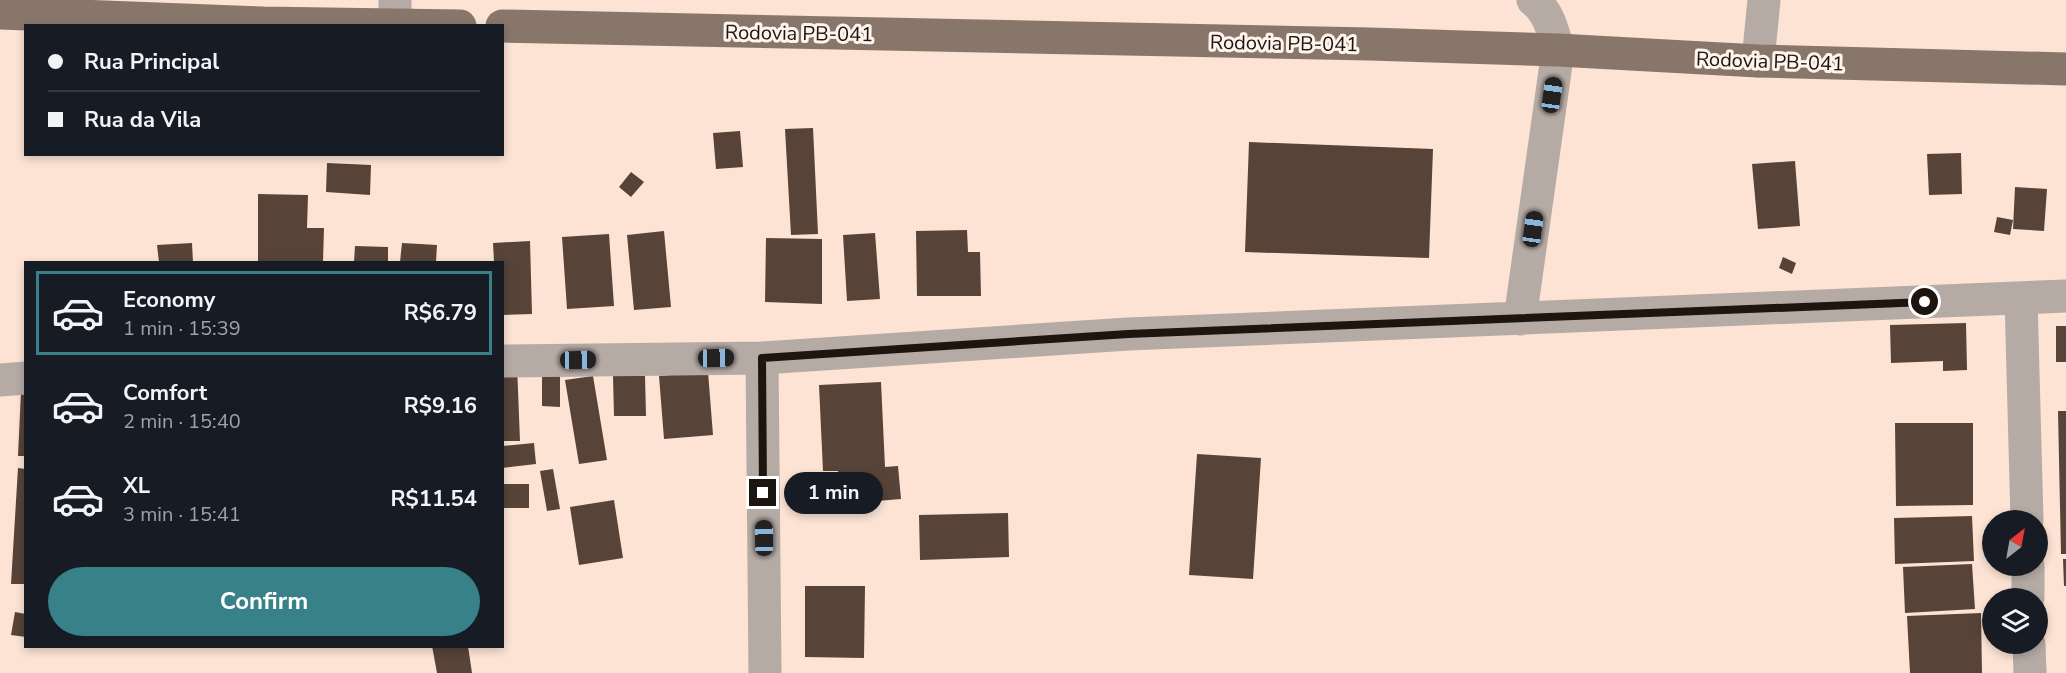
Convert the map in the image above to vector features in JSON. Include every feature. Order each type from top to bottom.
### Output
[{"type":"main road","points":[[0,13],[263,23],[395,12],[451,24]]},
{"type":"main road","name":"Rodovia PB-041","points":[[504,26],[1558,50],[1758,62],[2066,69]]},
{"type":"street","points":[[1520,319],[1558,50],[1549,20],[1540,5],[1533,0]]},
{"type":"street","points":[[1758,62],[1764,0]]},
{"type":"street","points":[[504,361],[762,358],[1128,334],[2066,296]]},
{"type":"street","points":[[2021,298],[2027,510]]},
{"type":"street","points":[[762,358],[765,673]]},
{"type":"street","points":[[0,380],[24,378]]},
{"type":"street","points":[[2029,654],[2030,673]]},
{"type":"building","points":[[813,128],[818,234],[791,235],[785,129]]},
{"type":"building","points":[[740,131],[743,167],[716,169],[713,133]]},
{"type":"building","points":[[1249,142],[1433,149],[1429,258],[1245,252]]},
{"type":"building","points":[[1961,153],[1962,194],[1929,195],[1927,154]]},
{"type":"building","points":[[1795,161],[1800,226],[1758,229],[1752,164]]},
{"type":"building","points":[[327,163],[371,165],[370,195],[326,192]]},
{"type":"building","points":[[631,172],[644,182],[631,197],[619,187]]},
{"type":"building","points":[[2015,187],[2047,189],[2044,231],[2013,229]]},
{"type":"building","points":[[258,194],[308,195],[307,228],[324,228],[323,261],[258,261]]},
{"type":"building","points":[[1997,217],[2013,220],[2010,235],[1994,232]]},
{"type":"building","points":[[967,230],[968,252],[980,252],[981,296],[917,296],[916,231]]},
{"type":"building","points":[[664,231],[671,307],[634,310],[627,235]]},
{"type":"building","points":[[875,233],[880,299],[847,301],[843,235]]},
{"type":"building","points":[[609,234],[614,306],[567,309],[562,237]]},
{"type":"building","points":[[766,238],[822,239],[822,304],[765,302]]},
{"type":"building","points":[[530,241],[532,314],[504,315],[504,261],[494,261],[493,243]]},
{"type":"building","points":[[192,243],[193,261],[159,261],[157,245]]},
{"type":"building","points":[[402,243],[437,245],[436,261],[400,261]]},
{"type":"building","points":[[355,246],[388,247],[388,261],[354,261]]},
{"type":"building","points":[[1783,257],[1796,263],[1792,274],[1779,268]]},
{"type":"building","points":[[1966,323],[1967,370],[1943,371],[1943,361],[1891,363],[1890,325]]},
{"type":"building","points":[[2056,326],[2066,326],[2066,362],[2056,362]]},
{"type":"building","points":[[517,365],[520,441],[504,441],[504,366]]},
{"type":"building","points":[[542,371],[560,371],[560,407],[542,406]]},
{"type":"building","points":[[708,372],[713,435],[664,439],[659,376]]},
{"type":"building","points":[[593,376],[607,460],[579,464],[565,380]]},
{"type":"building","points":[[613,376],[645,376],[646,416],[614,416]]},
{"type":"building","points":[[881,382],[885,467],[898,466],[901,499],[841,504],[838,471],[823,471],[819,385]]},
{"type":"building","points":[[21,392],[24,392],[24,456],[18,456]]},
{"type":"building","points":[[2058,411],[2066,411],[2066,554],[2061,554]]},
{"type":"building","points":[[1895,423],[1973,423],[1973,505],[1896,506]]},
{"type":"building","points":[[534,443],[536,464],[504,468],[504,446]]},
{"type":"building","points":[[1197,454],[1261,458],[1253,579],[1189,575]]},
{"type":"building","points":[[18,468],[24,469],[24,584],[11,584]]},
{"type":"building","points":[[553,469],[560,509],[547,511],[540,471]]},
{"type":"building","points":[[504,484],[529,484],[529,508],[504,508]]},
{"type":"building","points":[[614,500],[623,558],[579,565],[570,507]]},
{"type":"building","points":[[1008,513],[1009,557],[920,560],[919,515]]},
{"type":"building","points":[[1972,516],[1974,561],[1895,564],[1894,518]]},
{"type":"building","points":[[2063,559],[2066,559],[2066,586],[2064,586]]},
{"type":"building","points":[[1972,564],[1975,609],[1905,613],[1903,567]]},
{"type":"building","points":[[805,586],[865,586],[864,658],[805,657]]},
{"type":"building","points":[[15,612],[24,614],[24,637],[11,635]]},
{"type":"building","points":[[1981,613],[1982,673],[1910,673],[1907,616]]},
{"type":"building","points":[[432,648],[468,648],[472,673],[437,673]]},
{"type":"route","points":[[763,493],[762,358],[1128,334],[1925,302]]}]
